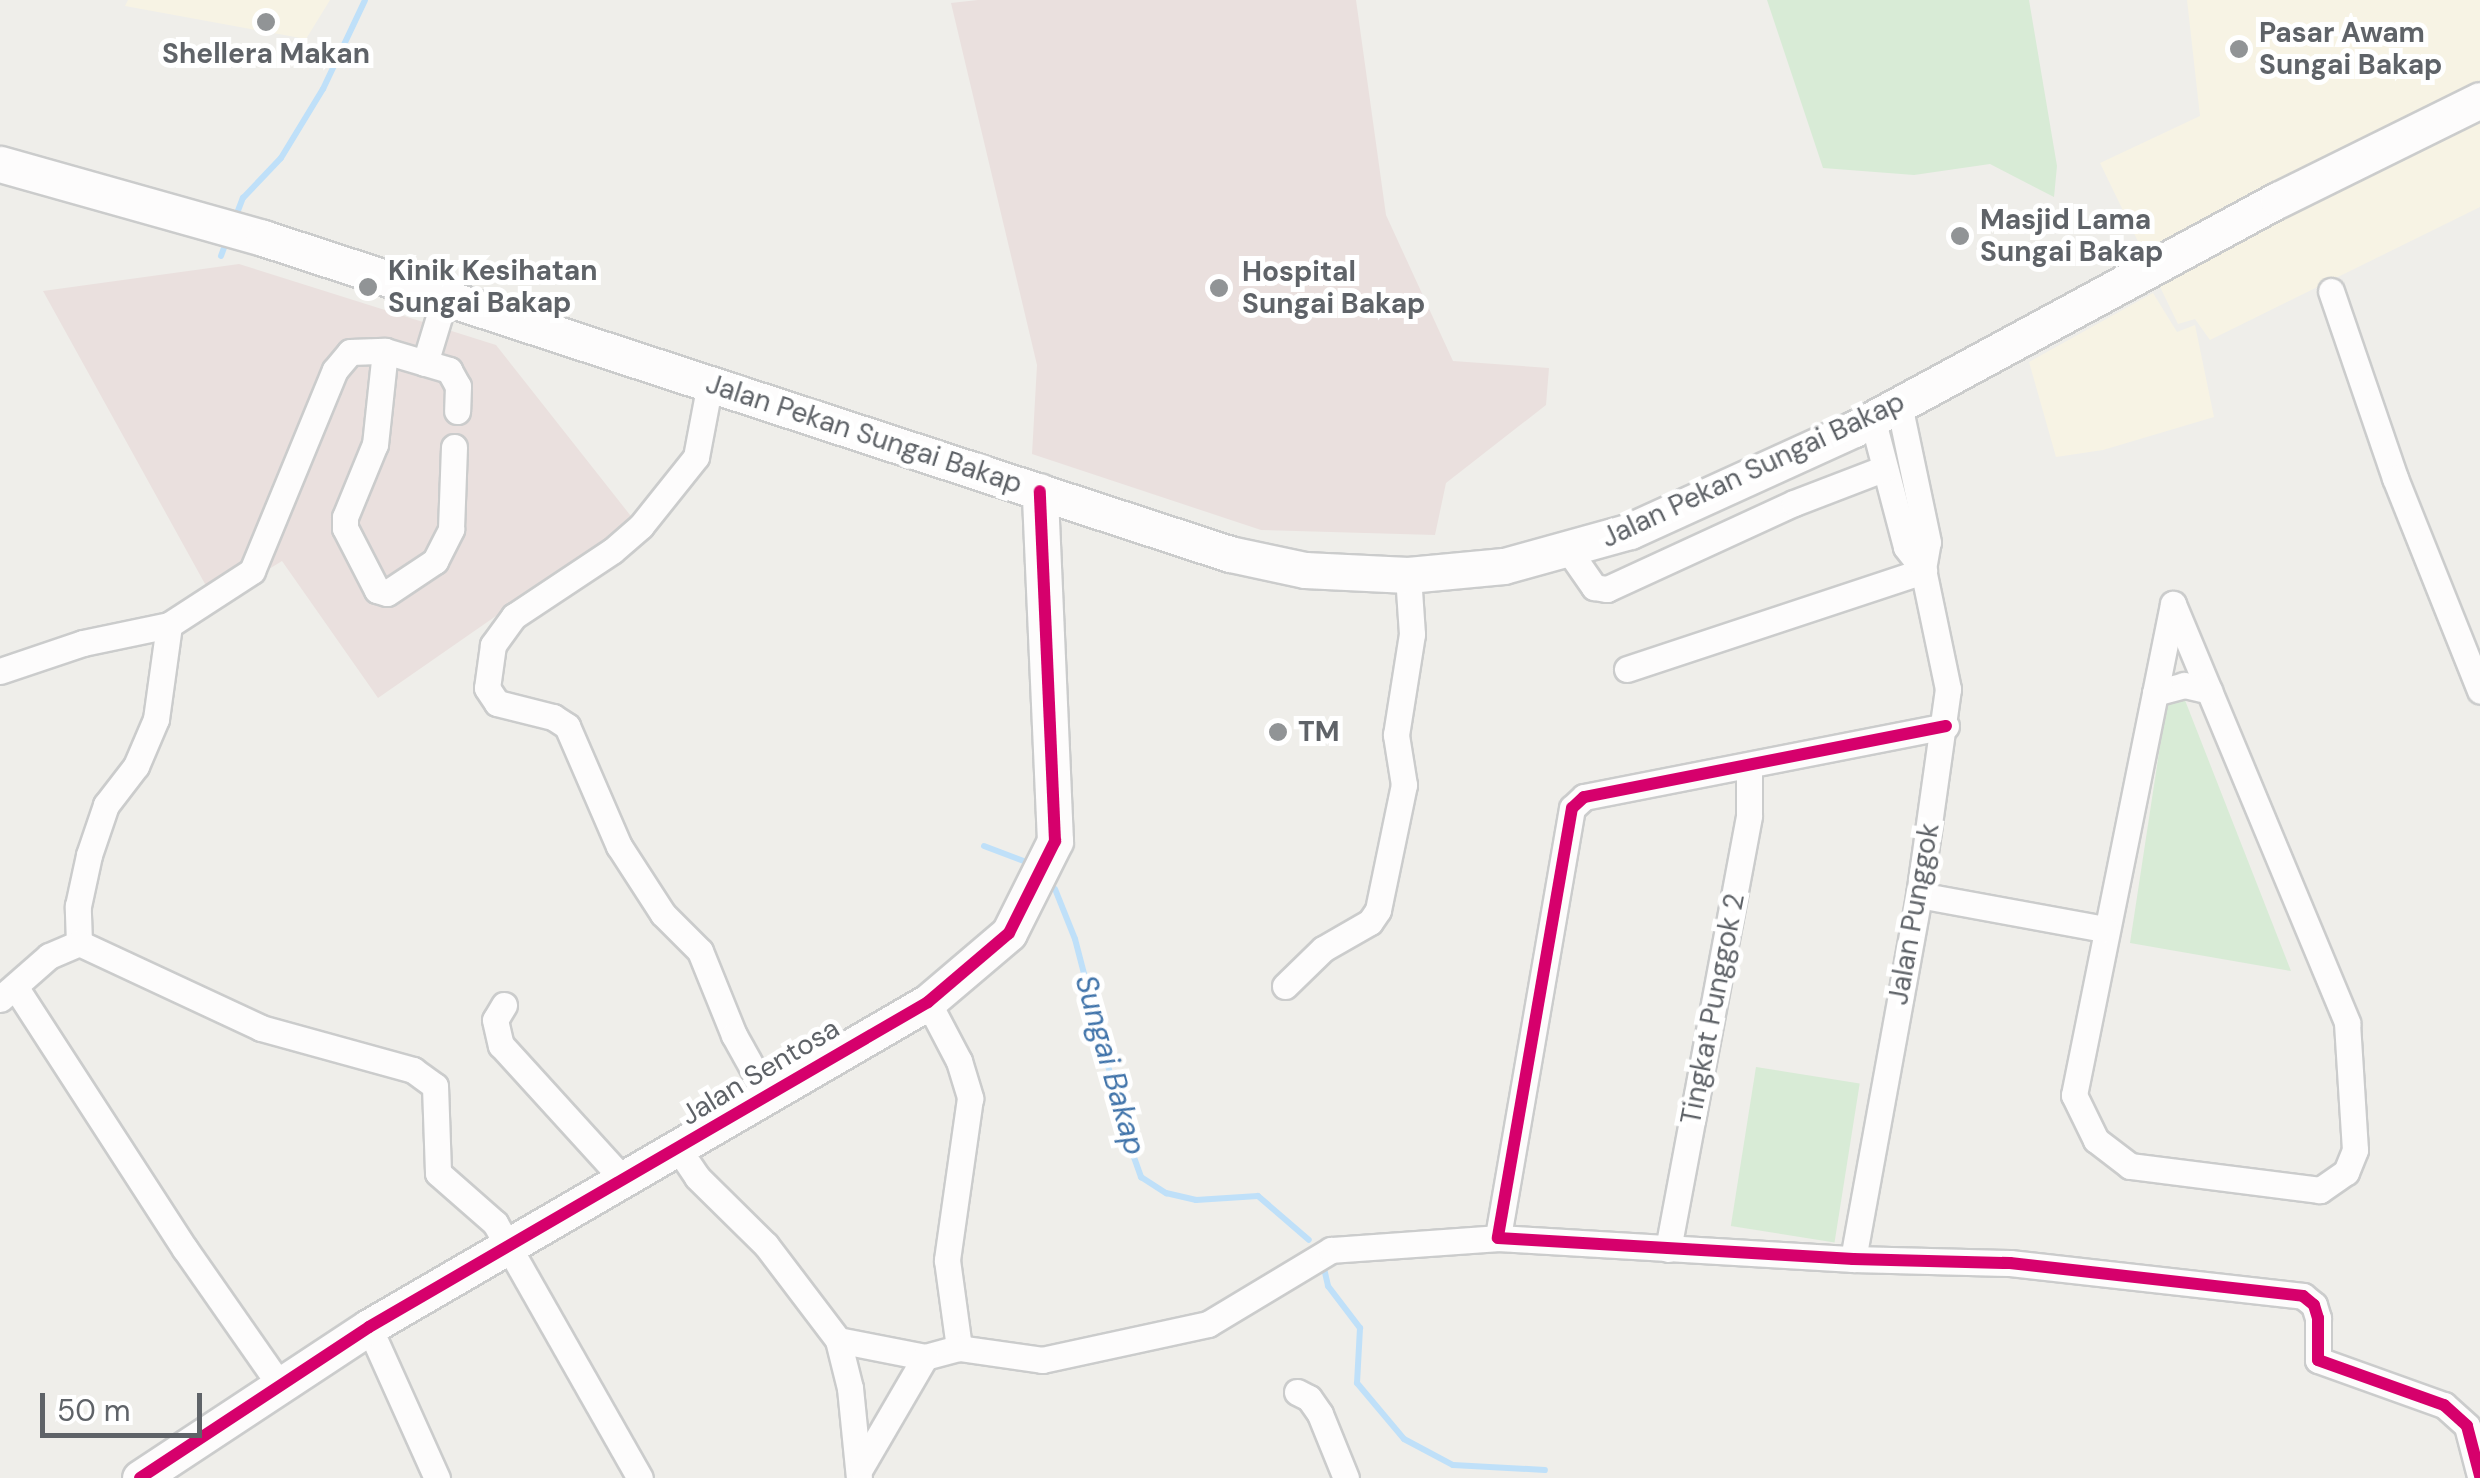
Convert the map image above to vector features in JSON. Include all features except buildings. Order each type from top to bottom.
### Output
[{"type":"main road","name":"Jalan Pekan Sungai Bakap","points":[[0,164],[263,238],[1230,554],[1305,570],[1408,575],[1504,566],[1630,532],[1885,411],[2278,200],[2480,100]]},
{"type":"main road","name":"Jalan Sentosa","points":[[140,1478],[369,1327],[928,1002],[1009,933],[1055,840],[1040,491]]},
{"type":"street","points":[[2331,291],[2395,478],[2430,557],[2480,691]]},
{"type":"street","points":[[424,362],[445,297]]},
{"type":"street","points":[[385,351],[374,444],[344,517],[378,590],[387,593],[435,561],[451,530],[454,447]]},
{"type":"street","points":[[0,644],[11,666],[83,642],[169,625],[252,571],[335,370],[350,352],[385,351],[448,370],[458,386],[458,411]]},
{"type":"street","points":[[710,384],[696,457],[641,526],[514,616],[493,645],[486,688],[497,703],[554,717],[567,726],[619,846],[663,914],[700,951],[734,1035],[768,1096]]},
{"type":"street","name":"Jalan Punggok","points":[[1885,411],[1884,468],[1906,547],[1924,570]]},
{"type":"street","name":"Jalan Punggok","points":[[1853,1259],[1919,896],[1946,726],[1948,689],[1924,570],[1928,542],[1885,411]]},
{"type":"street","points":[[1780,462],[1794,503]]},
{"type":"street","points":[[1569,551],[1594,586],[1606,589],[1794,503],[1884,468]]},
{"type":"street","points":[[1627,669],[1924,570]]},
{"type":"street","points":[[1285,986],[1323,948],[1370,922],[1378,910],[1404,785],[1396,735],[1412,634],[1408,575]]},
{"type":"street","points":[[2174,604],[2347,1023],[2355,1150],[2346,1172],[2320,1190],[2130,1166],[2096,1140],[2074,1096],[2155,693],[2174,604]]},
{"type":"street","points":[[80,943],[78,906],[89,855],[106,805],[136,766],[156,719],[169,625]]},
{"type":"street","points":[[2155,693],[2184,685],[2209,691]]},
{"type":"street","points":[[1498,1238],[1572,808],[1584,797],[1750,768],[1946,726]]},
{"type":"street","name":"Tingkat Punggok 2","points":[[1668,1249],[1749,815],[1750,768]]},
{"type":"street","points":[[1919,896],[2105,929]]},
{"type":"street","points":[[280,1385],[8,993],[48,956],[80,943],[261,1028],[413,1070],[435,1086],[438,1174],[495,1223],[509,1243],[640,1478]]},
{"type":"street","points":[[928,1002],[958,1060],[970,1098],[946,1260],[959,1348]]},
{"type":"street","points":[[504,1005],[494,1020],[501,1044],[623,1179]]},
{"type":"street","points":[[679,1150],[696,1178],[766,1245],[838,1340],[850,1388],[860,1473]]},
{"type":"street","points":[[838,1340],[926,1357],[959,1348],[1042,1360],[1208,1324],[1331,1250],[1498,1238],[1853,1259],[2010,1263],[2303,1296],[2314,1305],[2318,1318],[2318,1360],[2444,1406],[2468,1426],[2480,1476]]},
{"type":"street","points":[[369,1327],[437,1478]]},
{"type":"street","points":[[860,1473],[926,1357]]},
{"type":"street","points":[[1297,1392],[1309,1398],[1320,1414],[1346,1478]]},
{"type":"shaded area","name":"Shellera Makan","points":[[128,0],[330,0],[306,39],[125,6]]},
{"type":"shaded area","name":"Hospital Sungai Bakap","points":[[1356,0],[1386,215],[1453,361],[1549,368],[1546,405],[1446,483],[1435,535],[1261,530],[1032,454],[1037,365],[951,3]]},
{"type":"shaded area","points":[[2187,0],[2480,0],[2480,207],[2210,340],[2195,319],[2178,324],[2100,163],[2200,116]]},
{"type":"shaded area","points":[[239,264],[496,345],[634,520],[378,698],[282,561],[215,602],[43,291]]},
{"type":"shaded area","points":[[2153,293],[2177,332],[2195,325],[2214,417],[2103,450],[2056,457],[2029,362]]},
{"type":"green space","points":[[1767,0],[2029,0],[2057,166],[2054,197],[1990,164],[1914,175],[1823,168]]},
{"type":"green space","points":[[2172,667],[2291,971],[2130,943]]},
{"type":"green space","points":[[1756,1067],[1860,1083],[1835,1242],[1731,1226]]},
{"type":"waterway","points":[[234,221],[243,198],[281,158],[323,89],[365,0]]},
{"type":"waterway","points":[[221,256],[226,242]]},
{"type":"waterway","name":"Sungai Bakap","points":[[984,846],[1029,863]]},
{"type":"waterway","name":"Sungai Bakap","points":[[1055,889],[1075,939],[1126,1135],[1141,1177],[1166,1193],[1196,1200],[1258,1196],[1309,1240]]},
{"type":"waterway","name":"Sungai Bakap","points":[[1323,1264],[1328,1286],[1360,1328],[1357,1383],[1404,1439],[1453,1465],[1545,1470]]},
{"type":"cycle path","points":[[140,1478],[369,1327],[928,1002],[1009,933],[1055,841],[1040,491]]},
{"type":"cycle path","points":[[1946,726],[1584,797],[1572,808],[1498,1238],[1853,1259],[2010,1263],[2303,1296],[2314,1305],[2318,1318],[2318,1360],[2444,1405],[2467,1426],[2480,1476]]},
{"type":"place","name":"Shellera Makan","points":[[266,22]]},
{"type":"place","name":"Pasar Awam Sungai Bakap","points":[[2239,49]]},
{"type":"place","name":"Masjid Lama Sungai Bakap","points":[[1960,236]]},
{"type":"place","name":"Kinik Kesihatan Sungai Bakap","points":[[368,287]]},
{"type":"place","name":"Hospital Sungai Bakap","points":[[1219,288]]},
{"type":"place","name":"TM","points":[[1278,732]]}]
